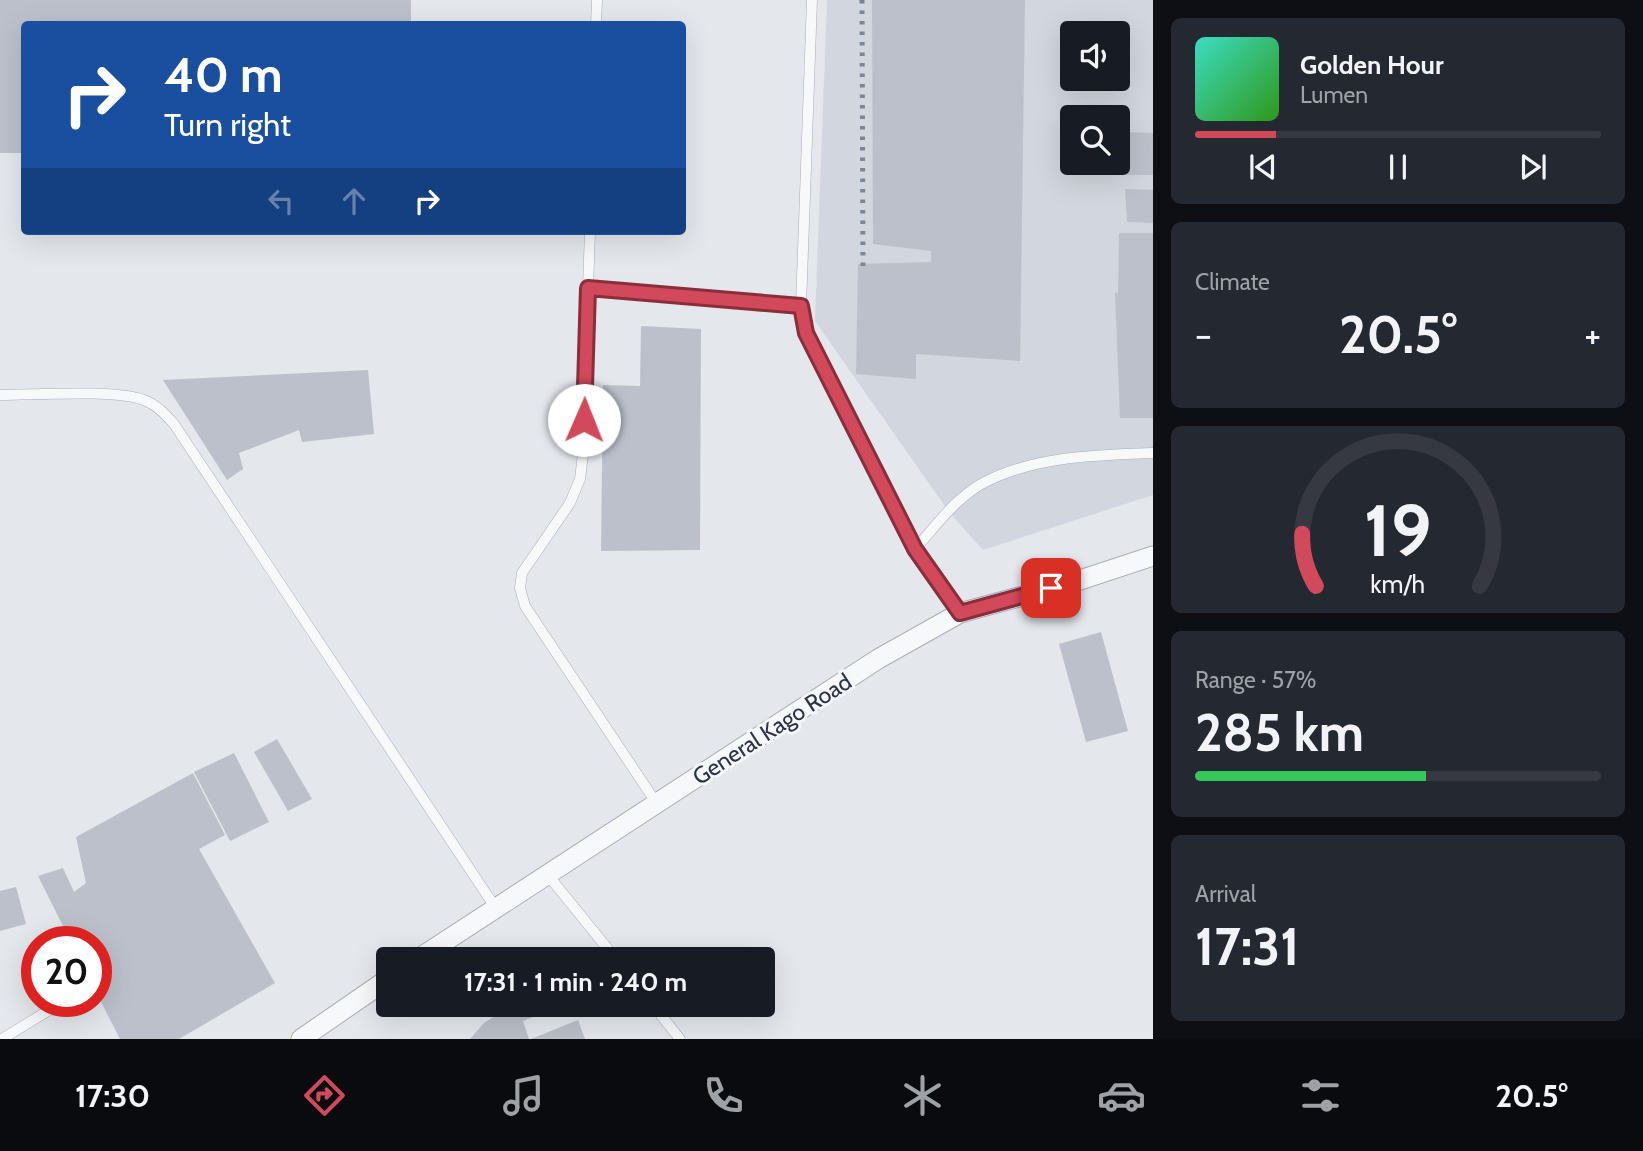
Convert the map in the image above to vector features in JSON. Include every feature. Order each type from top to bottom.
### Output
[{"type":"street","name":"General Kago Road","points":[[436,947],[878,659],[960,613],[1074,582],[1153,556]]},
{"type":"street","points":[[301,1039],[376,987]]},
{"type":"lane","points":[[596,21],[597,0]]},
{"type":"lane","points":[[812,0],[801,306],[806,333],[915,549],[960,613]]},
{"type":"lane","points":[[590,235],[584,446],[580,479],[570,503],[522,573],[520,588],[525,606],[657,804]]},
{"type":"lane","points":[[588,288],[801,306]]},
{"type":"lane","points":[[0,395],[122,395],[144,400],[162,410],[182,436],[495,907]]},
{"type":"lane","points":[[915,549],[948,512],[984,483],[1038,464],[1095,455],[1153,453]]},
{"type":"lane","points":[[547,874],[605,947]]},
{"type":"lane","points":[[2,1039],[38,1017]]},
{"type":"lane","points":[[662,1017],[680,1039]]},
{"type":"shaded area","points":[[827,0],[1153,0],[1153,495],[983,550],[949,512],[815,321]]},
{"type":"building","points":[[0,0],[411,0],[411,21],[21,21],[21,153],[0,153]]},
{"type":"building","points":[[872,0],[1025,0],[1020,361],[916,354],[916,379],[856,374],[858,264],[931,262],[931,251],[873,244]]},
{"type":"building","points":[[1130,132],[1153,133],[1153,175],[1130,175]]},
{"type":"building","points":[[1125,189],[1153,190],[1153,223],[1127,222]]},
{"type":"building","points":[[1119,233],[1153,233],[1153,418],[1120,418],[1115,293],[1118,293]]},
{"type":"building","points":[[641,326],[701,329],[700,550],[601,551],[603,385],[640,386]]},
{"type":"building","points":[[368,370],[374,434],[302,442],[299,430],[239,453],[243,469],[227,480],[163,380]]},
{"type":"building","points":[[1101,632],[1128,731],[1086,742],[1059,644]]},
{"type":"building","points":[[277,739],[312,799],[288,811],[254,752]]},
{"type":"building","points":[[234,753],[269,822],[230,841],[194,772]]},
{"type":"building","points":[[193,773],[225,835],[199,849],[275,983],[179,1039],[120,1039],[109,1017],[112,1017],[112,926],[63,926],[38,876],[63,868],[74,892],[86,883],[76,837]]},
{"type":"building","points":[[16,887],[26,924],[0,931],[0,891]]},
{"type":"building","points":[[493,1017],[533,1017],[523,1021],[529,1039],[470,1039],[484,1023]]},
{"type":"building","points":[[578,1020],[585,1039],[531,1039]]},
{"type":"railway","points":[[862,0],[863,272]]},
{"type":"route","points":[[584,420],[588,288],[801,306],[806,333],[819,362],[915,549],[960,613],[1051,588]]}]
